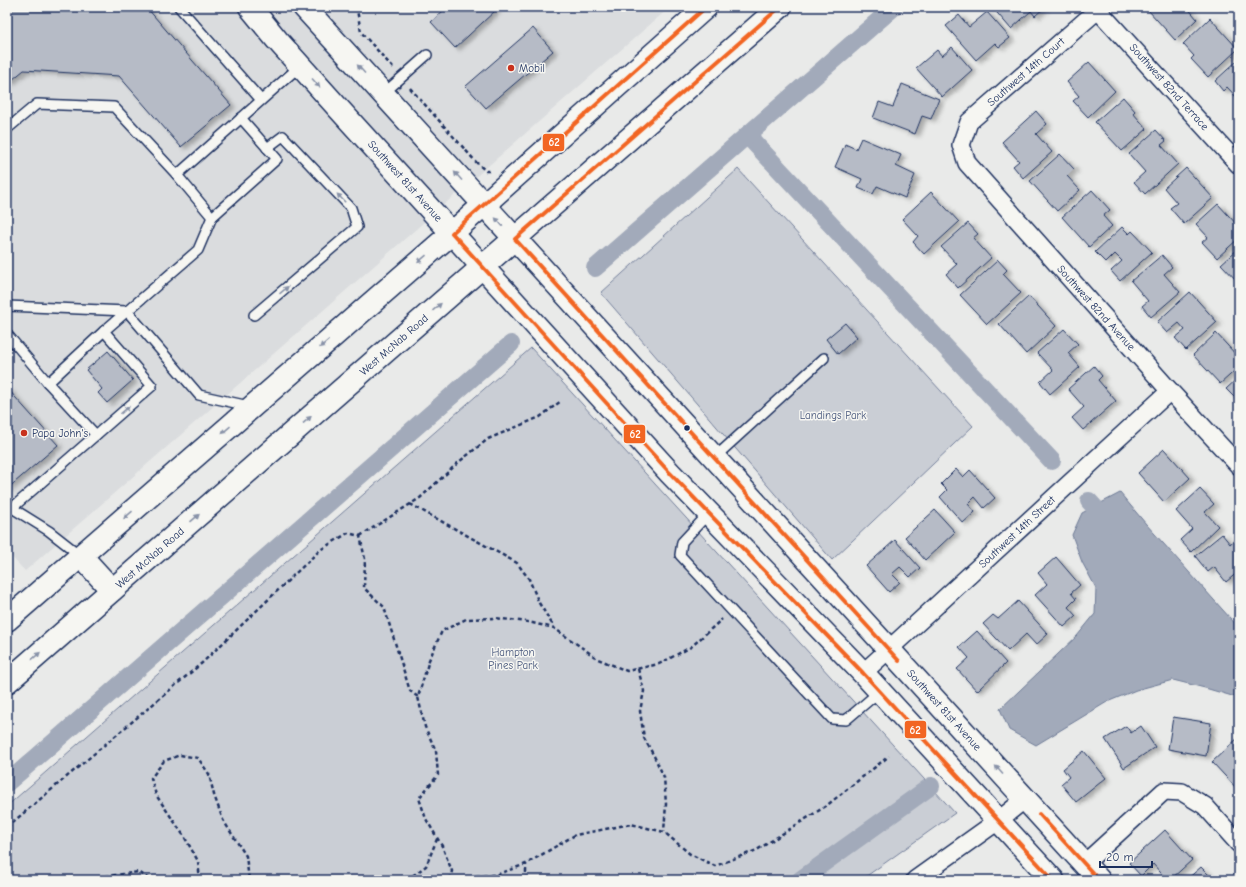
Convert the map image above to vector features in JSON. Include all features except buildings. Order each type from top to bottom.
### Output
[{"type":"street","name":"Southwest 81st Avenue","points":[[250,7],[300,66],[665,467],[880,691],[1053,880]]},
{"type":"street","name":"Southwest 81st Avenue","points":[[304,7],[1099,880]]},
{"type":"street","points":[[7,620],[484,205],[706,7]]},
{"type":"street","name":"West McNab Road","points":[[7,682],[780,7]]},
{"type":"street","name":"Southwest 14th Court","points":[[961,145],[969,122],[1100,8]]},
{"type":"street","name":"Southwest 82nd Terrace","points":[[1100,8],[1239,164]]},
{"type":"street","name":"Southwest 82nd Avenue","points":[[961,145],[967,163],[1170,391],[1239,466]]},
{"type":"street","name":"Southwest 14th Street","points":[[863,673],[1170,391]]},
{"type":"street","points":[[81,556],[112,590]]},
{"type":"street","points":[[1084,864],[1164,791],[1182,792],[1205,806],[1239,844]]},
{"type":"street","points":[[915,880],[999,820],[1025,799]]},
{"type":"lane","points":[[179,7],[261,100]]},
{"type":"lane","points":[[383,94],[427,55]]},
{"type":"lane","points":[[177,174],[300,66]]},
{"type":"lane","points":[[7,129],[37,104],[114,107],[177,174],[212,217]]},
{"type":"lane","points":[[48,383],[104,331],[198,250],[212,217],[277,159],[241,118]]},
{"type":"lane","points":[[254,315],[357,227],[351,208],[283,136],[267,148]]},
{"type":"lane","points":[[7,306],[127,311],[198,396],[253,407]]},
{"type":"lane","points":[[81,556],[49,531],[9,506],[96,436],[152,386],[104,331]]},
{"type":"lane","points":[[7,334],[48,383],[96,436]]},
{"type":"lane","points":[[714,458],[824,358]]},
{"type":"lane","points":[[709,513],[682,542],[680,555],[832,719],[846,720],[880,691]]},
{"type":"path","points":[[355,7],[357,10],[361,32],[477,163],[486,171],[492,172],[497,169]]},
{"type":"path","points":[[7,827],[202,662],[320,550],[348,533],[360,536],[420,498],[460,461],[488,439],[540,417],[561,401]]},
{"type":"path","points":[[410,504],[517,563],[529,579],[538,603],[554,628]]},
{"type":"path","points":[[360,536],[365,559],[364,588],[384,607],[410,691],[418,697]]},
{"type":"path","points":[[450,880],[452,871],[426,819],[419,798],[438,775],[436,751],[425,727],[418,697],[429,660],[442,631],[466,619],[494,618],[528,622],[554,628],[598,659],[627,672],[659,664],[691,648],[732,610]]},
{"type":"path","points":[[638,669],[644,691],[640,711],[644,738],[664,777],[666,804],[664,832]]},
{"type":"path","points":[[200,880],[198,862],[184,836],[156,795],[151,778],[164,761],[180,755],[198,758],[209,774],[214,795],[223,820],[246,856],[249,880]]},
{"type":"path","points":[[470,880],[476,876],[496,875],[526,864],[575,835],[631,824],[664,832],[690,854],[715,866],[757,850],[826,806],[889,756]]},
{"type":"path","points":[[407,880],[426,866],[437,839]]},
{"type":"path","points":[[526,864],[526,880]]},
{"type":"path","points":[[92,880],[100,877],[139,872],[150,880]]},
{"type":"shaded area","points":[[7,7],[670,7],[25,571],[7,552]]},
{"type":"green space","name":"Landings Park","points":[[738,169],[973,426],[832,560],[601,293]]},
{"type":"green space","name":"Hampton Pines Park","points":[[531,348],[955,813],[861,880],[7,880],[7,806]]},
{"type":"water","points":[[1120,493],[1239,628],[1239,698],[1173,680],[1136,690],[1107,702],[1036,745],[1009,730],[1000,709],[1077,636],[1095,614],[1096,588],[1082,562],[1072,535],[1082,513]]},
{"type":"waterway","points":[[595,268],[894,7]]},
{"type":"waterway","points":[[747,135],[1052,461]]},
{"type":"waterway","points":[[7,783],[511,344]]},
{"type":"waterway","points":[[1089,501],[1110,524]]},
{"type":"waterway","points":[[800,880],[931,786]]},
{"type":"transit line","name":"62","points":[[706,7],[452,233],[670,473],[863,673],[1053,880]]},
{"type":"transit line","name":"62","points":[[780,7],[515,239],[899,661]]},
{"type":"transit line","name":"62","points":[[1039,814],[1099,880]]},
{"type":"place","name":"Mobil","points":[[511,68]]},
{"type":"place","name":"Papa John's","points":[[24,433]]}]
